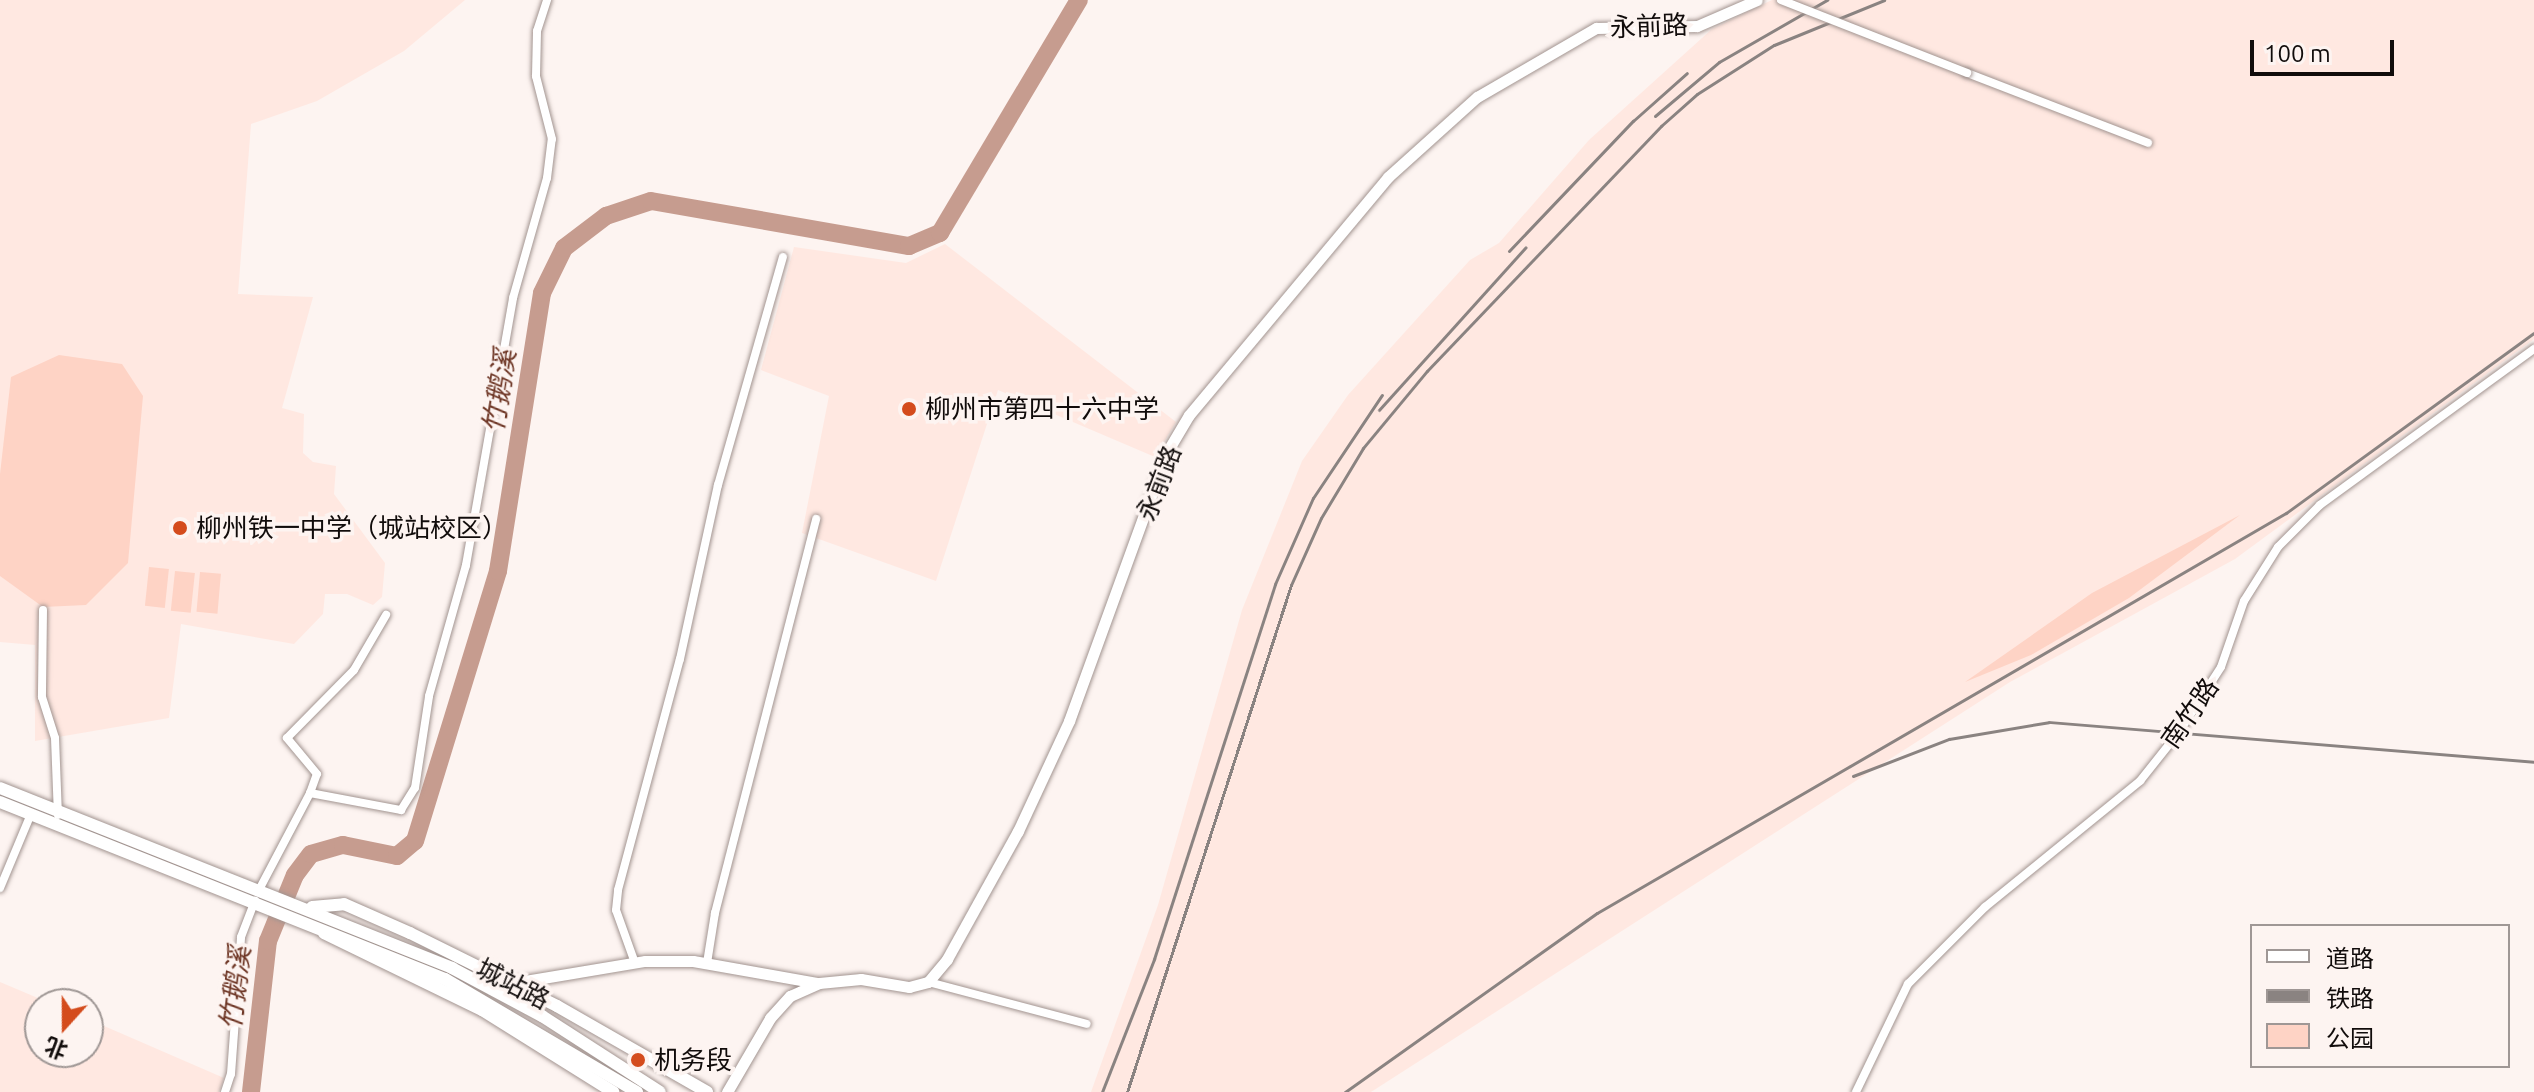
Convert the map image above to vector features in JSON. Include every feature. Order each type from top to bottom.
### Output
[{"type":"main road","name":"城站路","points":[[0,788],[58,817],[261,896],[361,928],[542,1016],[660,1092]]},
{"type":"main road","name":"城站路","points":[[0,802],[31,814],[58,817]]},
{"type":"main road","name":"城站路","points":[[305,912],[344,904],[513,983],[707,1092]]},
{"type":"main road","name":"城站路","points":[[305,912],[522,1020],[637,1092]]},
{"type":"main road","name":"城站路","points":[[305,912],[342,945],[507,1024],[613,1092]]},
{"type":"street","points":[[310,793],[401,810],[415,788],[429,696],[466,565],[513,298],[547,178],[552,139],[536,76],[537,31],[547,0]]},
{"type":"street","name":"永前路","points":[[928,982],[947,959],[1018,831],[1069,721],[1167,452],[1189,415],[1274,311],[1388,177],[1477,97],[1596,28],[1697,26],[1757,0]]},
{"type":"street","points":[[1781,0],[2148,143]]},
{"type":"street","points":[[635,963],[616,910],[618,890],[680,659],[718,485],[783,257]]},
{"type":"street","name":"南竹路","points":[[1856,1092],[1908,984],[1997,897],[2140,781],[2179,732],[2221,667],[2244,601],[2278,547],[2320,505],[2534,349]]},
{"type":"street","points":[[707,963],[715,913],[816,519]]},
{"type":"street","points":[[43,610],[42,697],[55,738],[58,817]]},
{"type":"street","points":[[225,1092],[231,1074],[241,937],[317,774],[287,738],[354,670],[386,615]]},
{"type":"street","points":[[0,888],[31,814]]},
{"type":"street","points":[[513,983],[635,963],[707,963],[819,983],[861,979],[909,987],[928,982],[1087,1024]]},
{"type":"street","points":[[727,1092],[770,1018],[790,996],[819,983]]},
{"type":"shaded area","points":[[0,0],[465,0],[404,51],[317,101],[251,124],[238,294],[313,297],[282,408],[304,414],[303,453],[313,462],[336,466],[334,494],[385,563],[382,597],[373,605],[347,594],[325,594],[323,614],[294,644],[181,624],[169,718],[35,741],[35,645],[0,642]]},
{"type":"shaded area","points":[[1772,0],[2534,0],[2534,339],[2235,559],[2010,682],[1371,1092],[1091,1092],[1158,905],[1242,610],[1302,461],[1348,395],[1470,260],[1499,243],[1589,140],[1712,29]]},
{"type":"shaded area","name":"柳州市第四十六中学","points":[[945,244],[1176,422],[1155,457],[998,390],[936,581],[802,533],[829,396],[761,370],[794,247],[906,263]]},
{"type":"shaded area","points":[[0,982],[24,992],[24,1068],[104,1068],[104,1026],[224,1078],[219,1092],[0,1092]]},
{"type":"green space","points":[[59,355],[122,364],[143,396],[128,563],[86,605],[43,607],[0,576],[0,474],[11,377]]},
{"type":"green space","points":[[2240,515],[2129,598],[2031,655],[1965,682],[2092,593]]},
{"type":"green space","points":[[149,567],[169,569],[165,608],[145,606]]},
{"type":"green space","points":[[175,571],[195,573],[191,613],[171,611]]},
{"type":"green space","points":[[200,572],[221,574],[217,614],[197,612]]},
{"type":"waterway","name":"竹鹅溪","points":[[251,1092],[268,941],[295,875],[311,854],[343,845],[397,856],[415,841],[498,571],[542,293],[564,248],[606,216],[651,201],[909,246],[940,233],[1079,0]]},
{"type":"railway","points":[[1655,116],[1719,62],[1827,0]]},
{"type":"railway","points":[[1127,1092],[1291,585],[1321,518],[1363,448],[1427,371],[1661,126],[1697,94],[1774,45],[1884,0]]},
{"type":"railway","points":[[1509,251],[1633,121],[1687,73]]},
{"type":"railway","points":[[1379,410],[1526,247]]},
{"type":"railway","points":[[1345,1092],[1597,913],[2286,513],[2534,333]]},
{"type":"railway","points":[[1102,1092],[1154,959],[1275,584],[1313,498],[1382,395]]},
{"type":"railway","points":[[1853,776],[1949,739],[2049,722],[2534,762]]},
{"type":"place","name":"柳州市第四十六中学","points":[[909,409]]},
{"type":"place","name":"柳州铁一中学（城站校区）","points":[[180,528]]},
{"type":"place","name":"机务段","points":[[638,1060]]}]
